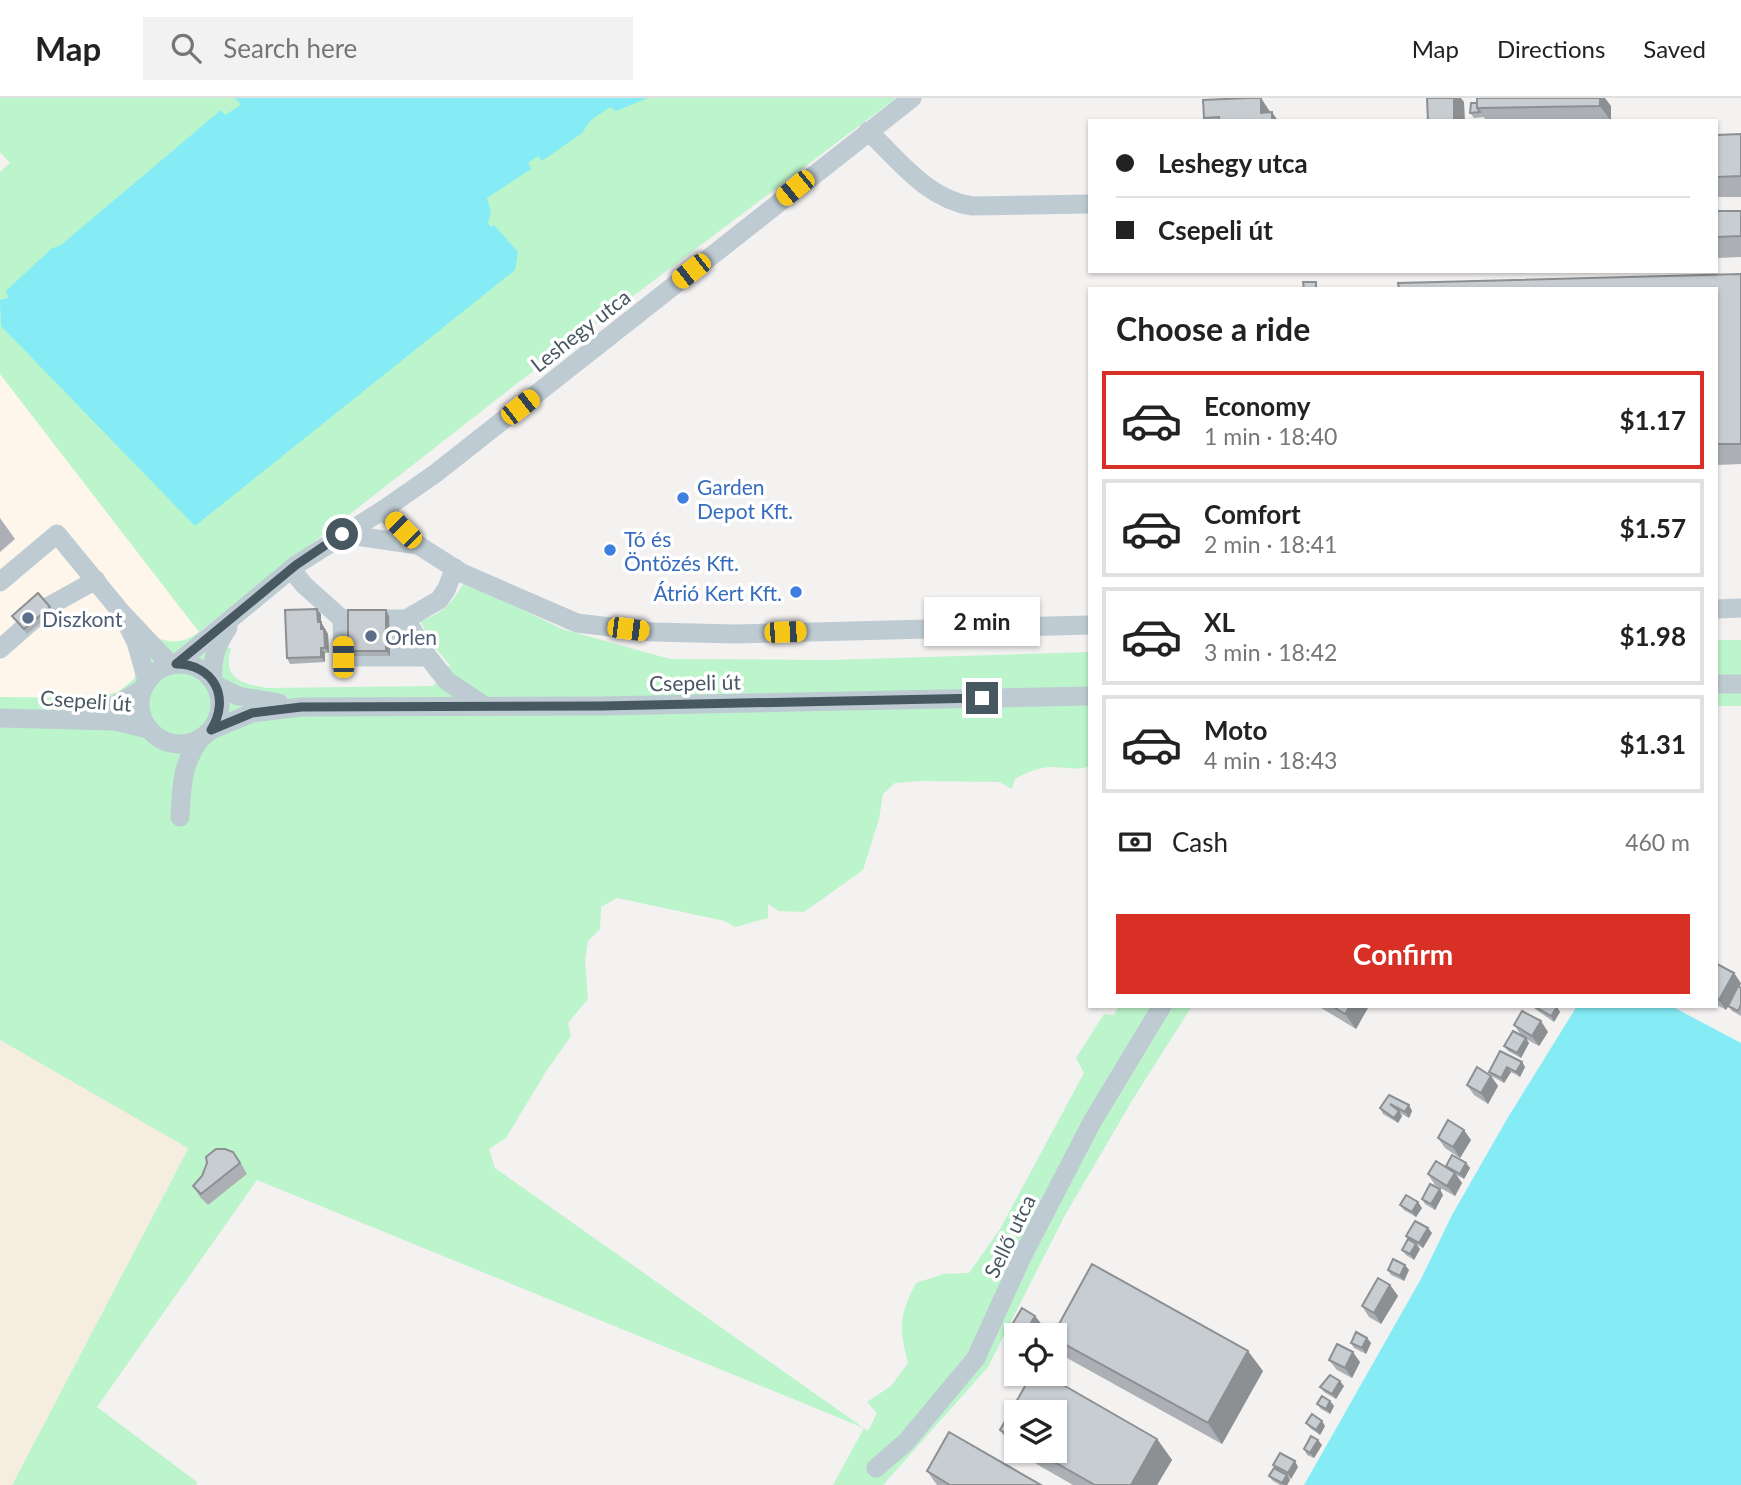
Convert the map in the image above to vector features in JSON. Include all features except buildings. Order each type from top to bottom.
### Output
[{"type":"street","name":"Leshegy utca","points":[[173,664],[291,569],[436,473],[912,98]]},
{"type":"street","points":[[868,131],[932,193],[955,204],[1088,204]]},
{"type":"street","points":[[383,510],[418,545],[455,568],[578,623],[653,632],[735,634],[1088,625]]},
{"type":"street","points":[[0,582],[57,534],[121,612],[173,664],[200,669],[214,682],[220,708],[206,735],[189,754],[183,773],[180,817],[178,773],[165,742]]},
{"type":"street","points":[[342,534],[418,545]]},
{"type":"street","points":[[342,628],[406,619],[439,600],[455,568]]},
{"type":"street","points":[[291,569],[342,628],[343,657],[428,657]]},
{"type":"street","points":[[0,649],[49,606],[96,580]]},
{"type":"street","name":"Leshegy utca","points":[[214,682],[213,657],[221,636],[268,587]]},
{"type":"street","points":[[1718,609],[1741,608]]},
{"type":"street","points":[[121,612],[136,642],[145,685],[141,714],[148,729],[165,742],[183,745],[206,735]]},
{"type":"street","points":[[406,619],[428,657],[447,681],[483,705]]},
{"type":"street","points":[[342,628],[416,637]]},
{"type":"street","points":[[145,685],[158,671],[173,664]]},
{"type":"street","name":"Csepeli út","points":[[214,682],[248,698],[301,707]]},
{"type":"street","points":[[1718,684],[1741,684]]},
{"type":"street","name":"Csepeli út","points":[[20,719],[114,706],[145,685]]},
{"type":"street","name":"Csepeli út","points":[[206,735],[252,713],[301,707],[602,706],[1088,696]]},
{"type":"street","name":"Csepeli út","points":[[0,718],[115,721],[148,729]]},
{"type":"street","name":"Sellő utca","points":[[876,1468],[906,1441],[976,1357],[1021,1259],[1092,1122],[1161,1008]]},
{"type":"shaded area","points":[[0,374],[199,632],[186,640],[170,643],[137,669],[134,679],[118,692],[93,698],[0,697]]},
{"type":"green space","points":[[0,98],[896,98],[515,385],[199,632],[0,374],[0,172],[10,163],[0,152]]},
{"type":"green space","points":[[465,581],[562,629],[670,659],[830,660],[1088,652],[1088,766],[1037,769],[1015,779],[1012,789],[999,782],[895,783],[883,794],[879,819],[863,870],[804,912],[779,911],[768,904],[768,918],[735,927],[725,921],[617,898],[601,907],[600,929],[588,941],[585,960],[588,999],[568,1023],[571,1036],[506,1138],[489,1149],[495,1168],[863,1428],[257,1180],[97,1407],[197,1482],[196,1485],[12,1485],[188,1149],[0,1040],[0,697],[93,698],[118,692],[134,679],[137,668],[155,637],[167,641],[188,638],[199,632],[231,649],[229,667],[236,678],[266,688],[433,686],[450,665],[437,650],[420,621],[447,606]]},
{"type":"green space","points":[[1718,640],[1741,640],[1741,706],[1718,706]]},
{"type":"green space","points":[[1118,1008],[1191,1008],[1133,1099],[1064,1217],[1010,1323],[1004,1323],[1004,1335],[988,1367],[883,1485],[833,1485],[864,1428],[868,1431],[877,1413],[867,1402],[891,1386],[908,1363],[902,1322],[906,1304],[916,1283],[944,1274],[969,1273],[1000,1229],[1084,1073],[1076,1058],[1104,1014],[1114,1015]]},
{"type":"sand","points":[[0,1040],[188,1148],[12,1485],[0,1485]]},
{"type":"water","points":[[235,98],[648,98],[616,111],[610,107],[591,120],[582,133],[542,161],[538,156],[528,163],[531,169],[487,198],[491,213],[488,222],[490,227],[494,225],[518,252],[515,270],[195,526],[1,326],[0,300],[8,298],[6,291],[51,249],[61,245],[221,110],[225,115],[241,105]]},
{"type":"water","points":[[1576,1008],[1675,1008],[1741,1043],[1741,1485],[1304,1485],[1422,1277],[1452,1215]]},
{"type":"place","name":"Garden Depot Kft.","points":[[683,498]]},
{"type":"place","name":"Tó és Öntözés Kft.","points":[[610,550]]},
{"type":"place","name":"Átrió Kert Kft.","points":[[796,592]]},
{"type":"place","name":"Diszkont","points":[[28,618]]},
{"type":"place","name":"Orlen","points":[[371,636]]},
{"type":"route","points":[[342,534],[296,565],[176,664],[200,669],[216,685],[220,708],[219,716],[211,730],[252,713],[301,707],[602,706],[982,698]]}]
